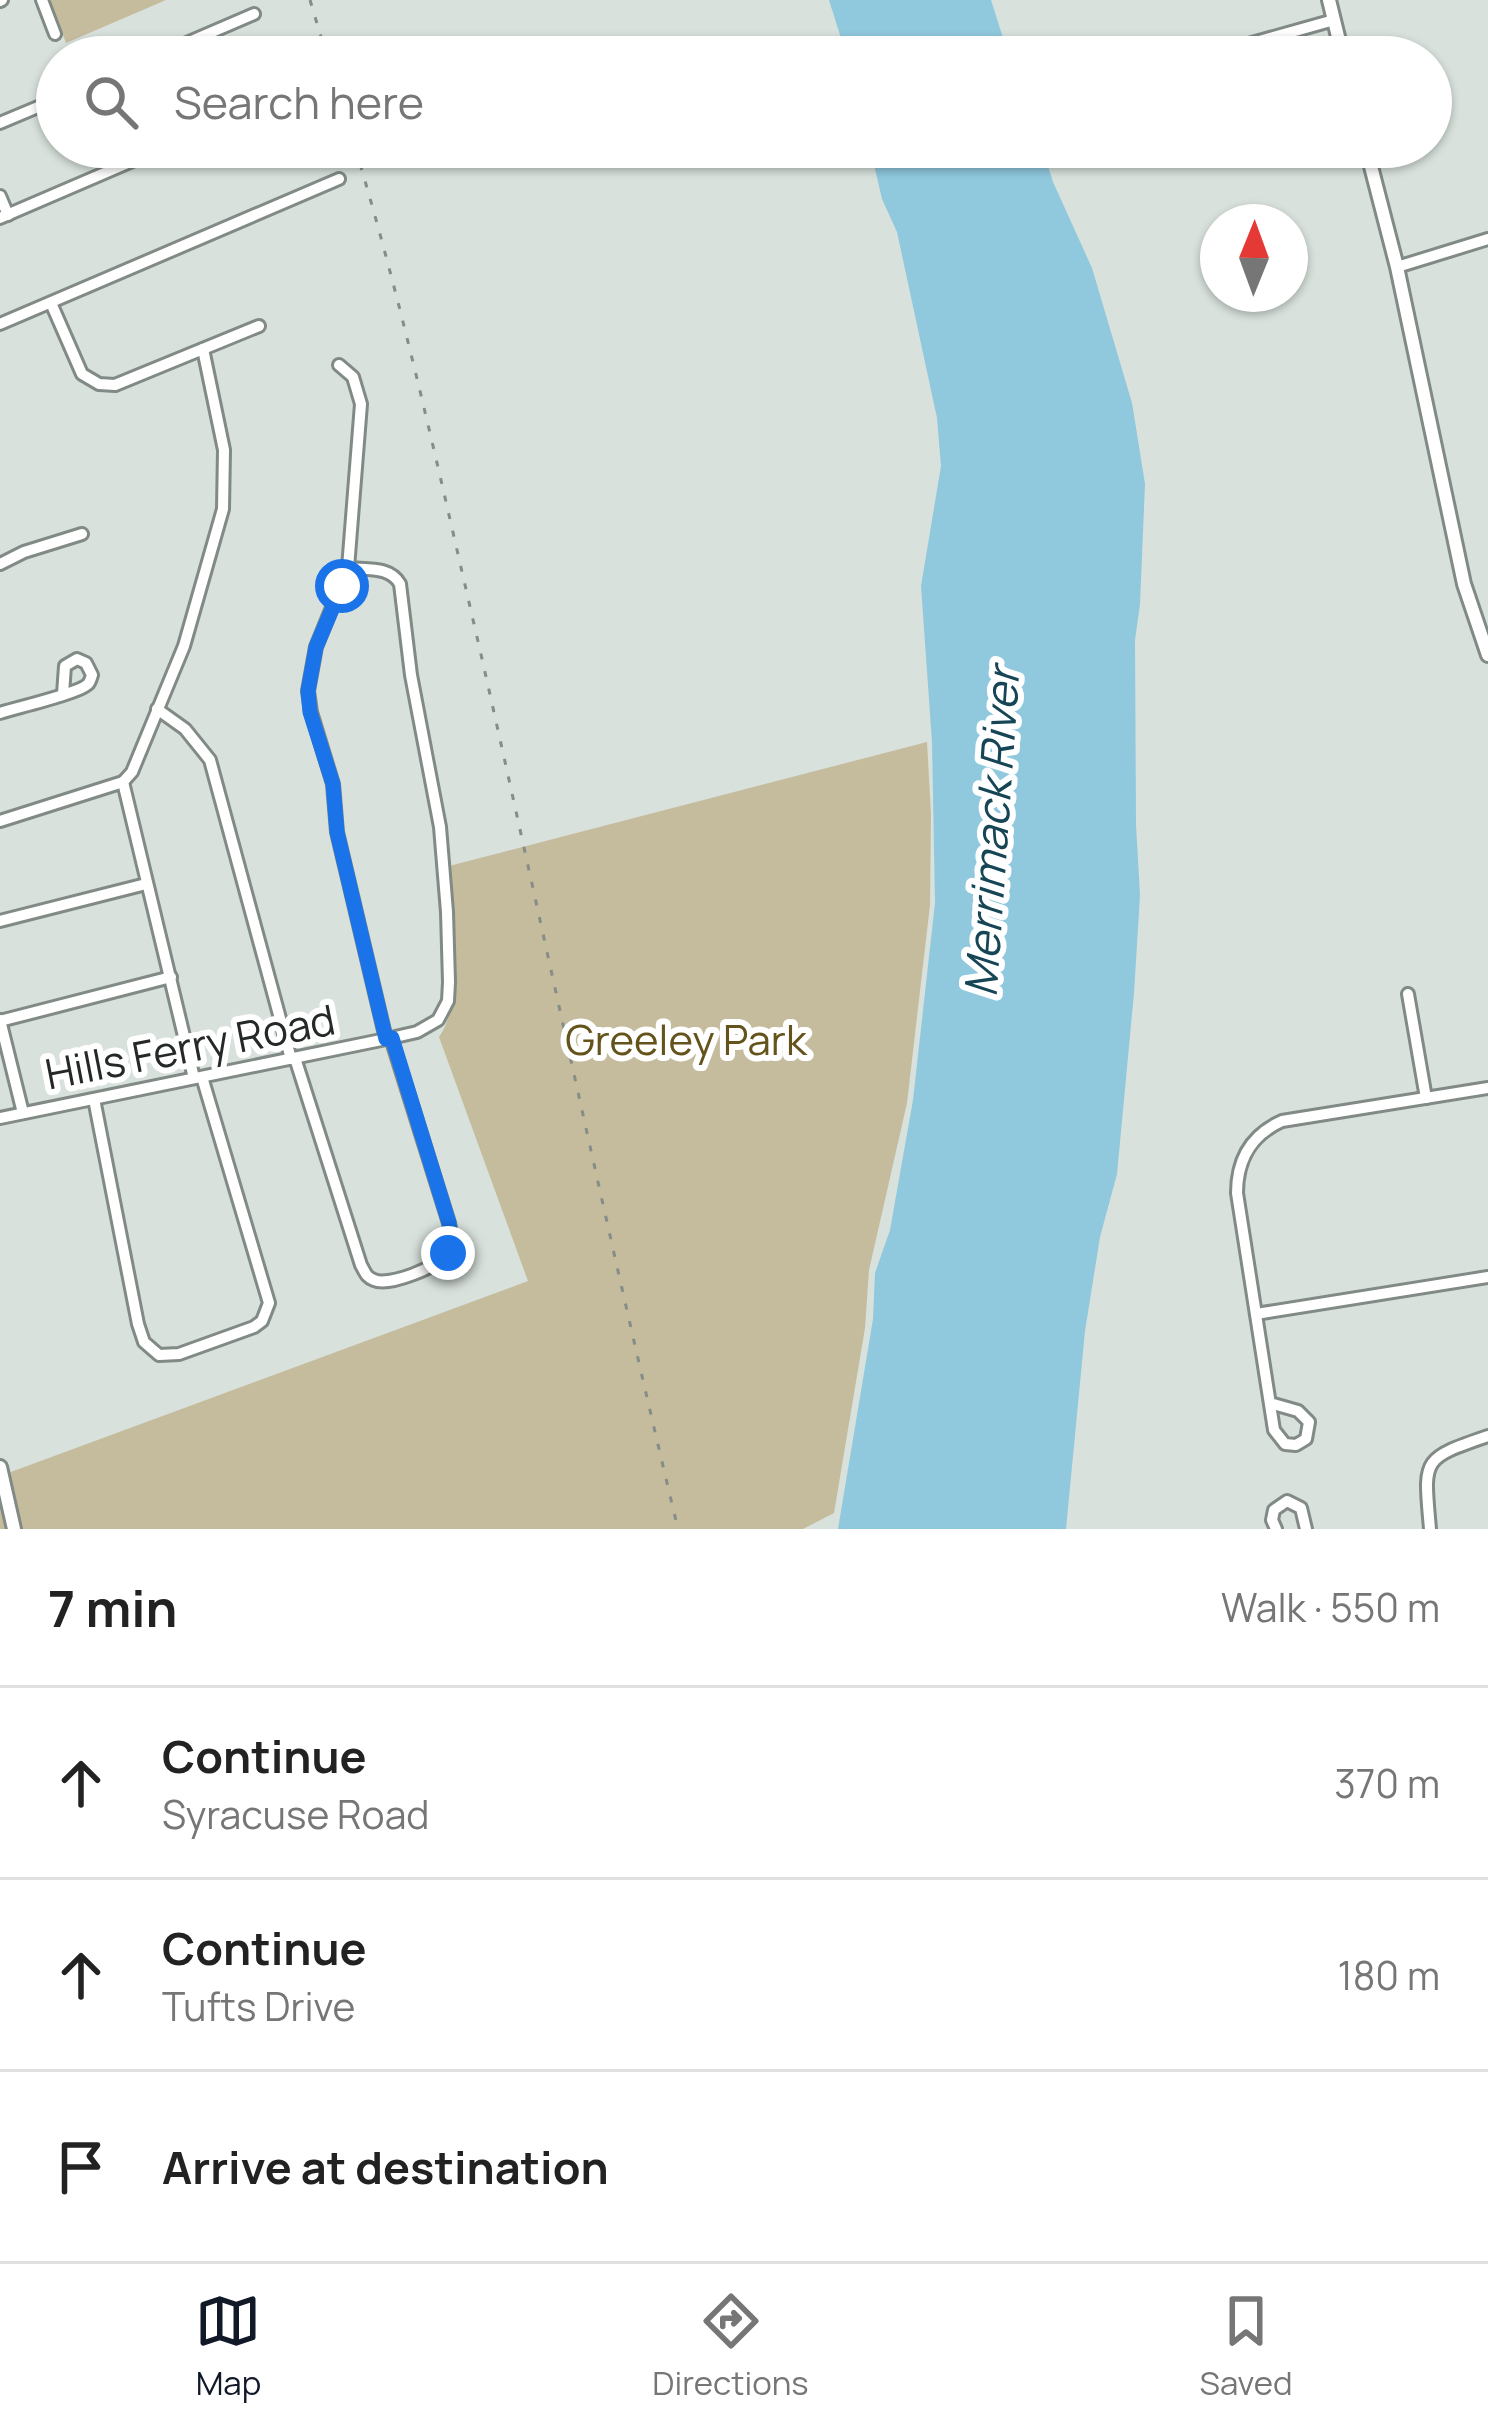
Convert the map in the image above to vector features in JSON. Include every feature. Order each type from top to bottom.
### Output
[{"type":"main road","points":[[1329,0],[1338,36]]},
{"type":"main road","points":[[1371,168],[1464,584],[1488,655]]},
{"type":"main road","points":[[0,1466],[14,1529]]},
{"type":"street","points":[[42,0],[55,34]]},
{"type":"street","points":[[203,36],[254,14]]},
{"type":"street","points":[[1277,36],[1334,20]]},
{"type":"street","points":[[0,123],[36,108]]},
{"type":"street","points":[[0,196],[4,217],[117,168]]},
{"type":"street","points":[[0,324],[340,179]]},
{"type":"street","points":[[1397,267],[1488,239]]},
{"type":"street","points":[[51,302],[82,374],[99,384],[115,385],[259,326]]},
{"type":"street","points":[[0,821],[123,782],[131,772],[184,646],[223,509],[224,450],[203,349]]},
{"type":"street","points":[[157,709],[185,729],[211,760],[293,1059],[361,1265],[374,1281],[394,1280],[432,1266],[452,1243],[449,1223],[389,1039],[337,832],[333,784],[310,712],[308,691],[316,647],[348,568],[362,404],[353,377],[339,365]]},
{"type":"street","points":[[0,564],[82,534]]},
{"type":"street","name":"Hills Ferry Road","points":[[0,1118],[389,1039],[438,1020],[448,1001],[443,856],[400,584],[387,571],[348,568]]},
{"type":"street","points":[[0,713],[64,694]]},
{"type":"street","points":[[94,1100],[145,1342],[159,1355],[179,1354],[254,1327],[262,1321],[269,1303],[198,1078],[123,782]]},
{"type":"street","points":[[0,921],[146,884]]},
{"type":"street","points":[[23,1113],[0,1021],[171,977]]},
{"type":"street","points":[[1408,994],[1426,1098]]},
{"type":"street","points":[[1270,1403],[1237,1193],[1240,1166],[1251,1143],[1282,1121],[1488,1088]]},
{"type":"street","points":[[1256,1314],[1488,1277]]},
{"type":"street","points":[[1430,1529],[1426,1476],[1431,1461],[1448,1449],[1488,1436]]},
{"type":"street","points":[[1276,1529],[1274,1510],[1287,1502],[1300,1508],[1306,1529]]},
{"type":"green space","points":[[50,0],[166,0],[82,36],[63,36]]},
{"type":"green space","name":"Greeley Park","points":[[927,742],[930,905],[907,1103],[869,1270],[865,1328],[834,1513],[803,1529],[0,1529],[0,1476],[528,1281],[439,1037],[455,979],[449,866]]},
{"type":"water","points":[[829,0],[991,0],[1002,36],[840,36]]},
{"type":"water","name":"Merrimack River","points":[[875,168],[1049,168],[1092,268],[1132,403],[1145,484],[1135,640],[1140,895],[1134,993],[1117,1174],[1100,1237],[1085,1331],[1066,1529],[838,1529],[873,1319],[875,1273],[890,1230],[913,1100],[935,903],[932,742],[921,586],[941,466],[937,418],[897,232]]},
{"type":"railway","points":[[310,0],[321,36]]},
{"type":"railway","points":[[361,168],[436,461],[678,1529]]},
{"type":"route","points":[[342,586],[310,670],[310,712],[333,784],[337,832],[386,1039],[392,1038],[449,1223],[452,1243],[448,1253]]}]
